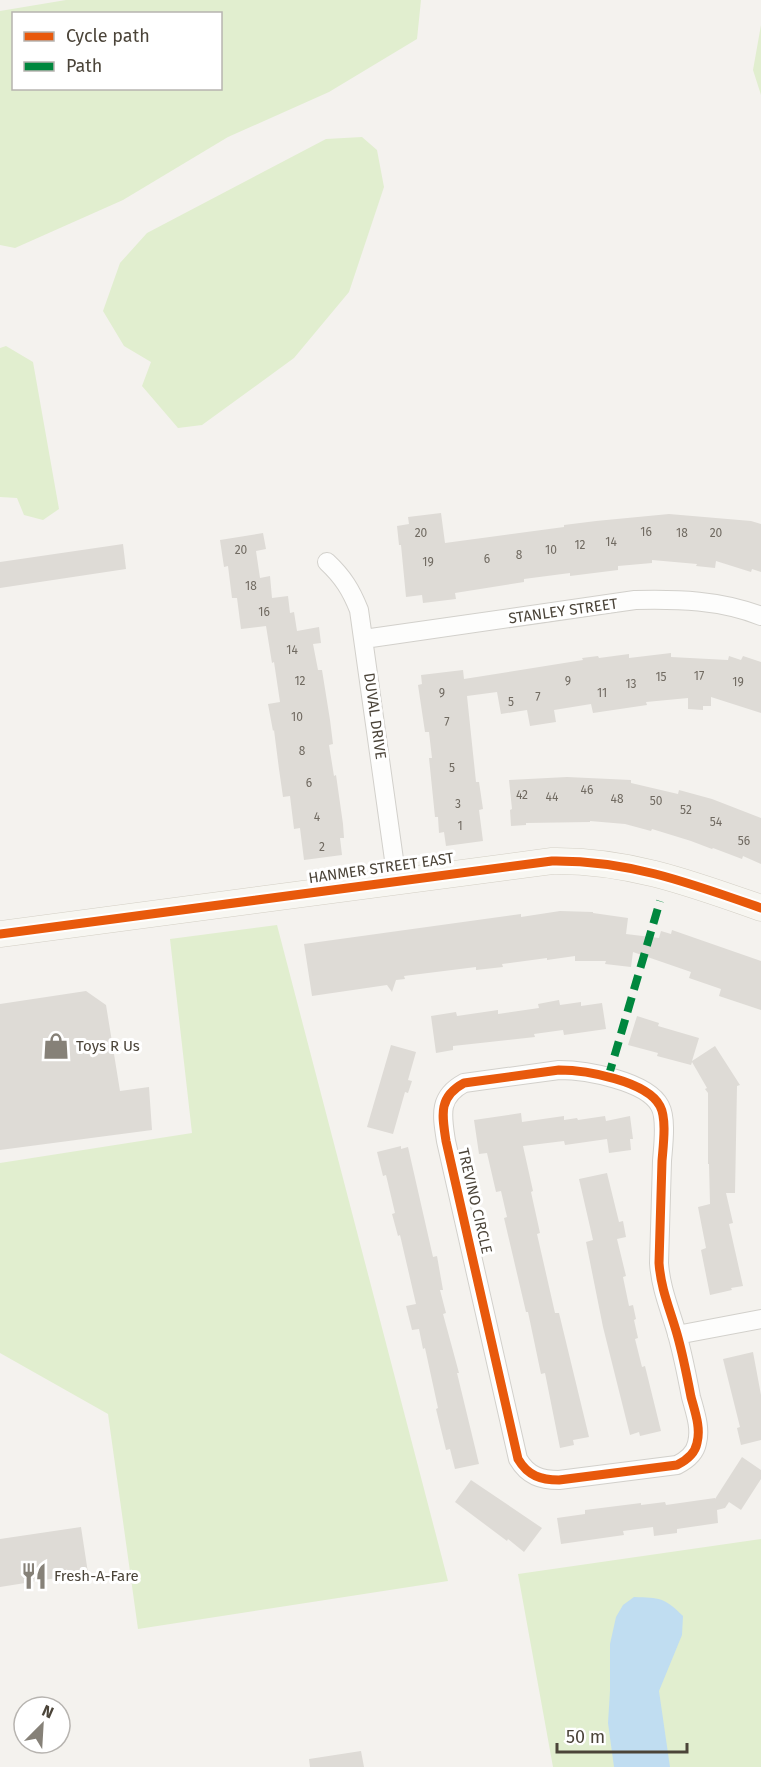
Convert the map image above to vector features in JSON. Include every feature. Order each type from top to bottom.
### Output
[{"type":"street","name":"DUVAL DRIVE","points":[[327,562],[342,576],[359,610],[397,881]]},
{"type":"street","name":"STANLEY STREET","points":[[364,639],[635,600],[702,601],[761,616]]},
{"type":"street","name":"HANMER STREET EAST","points":[[0,934],[529,862],[588,862],[634,868],[668,876],[761,908]]},
{"type":"street","name":"TREVINO CIRCLE","points":[[574,1070],[593,1073],[634,1086],[649,1093],[657,1101],[663,1118],[660,1280],[677,1335],[698,1426],[698,1443],[692,1455],[685,1461],[677,1465],[559,1480],[537,1477],[522,1466],[516,1450],[446,1141],[443,1109],[447,1097],[454,1088],[475,1080],[574,1070]]},
{"type":"street","points":[[677,1335],[761,1319]]},
{"type":"green space","points":[[66,0],[421,0],[417,39],[329,92],[228,137],[123,200],[15,248],[0,245],[0,11]]},
{"type":"green space","points":[[761,25],[761,95],[753,70]]},
{"type":"green space","points":[[362,137],[377,150],[384,187],[349,292],[294,358],[202,425],[178,428],[142,386],[151,362],[124,346],[103,311],[120,263],[147,233],[326,139]]},
{"type":"green space","points":[[6,346],[33,362],[59,509],[43,520],[24,515],[17,498],[0,497],[0,348]]},
{"type":"green space","points":[[277,925],[448,1581],[138,1629],[108,1414],[0,1353],[0,1163],[192,1133],[170,939]]},
{"type":"green space","points":[[761,1539],[761,1767],[553,1767],[518,1574]]},
{"type":"water","points":[[634,1597],[661,1600],[671,1605],[683,1616],[682,1635],[659,1691],[670,1767],[614,1767],[608,1723],[610,1644],[616,1617],[623,1605]]},
{"type":"building","points":[[441,513],[445,543],[564,527],[564,525],[669,514],[751,521],[761,524],[761,572],[752,569],[751,572],[716,561],[715,568],[652,560],[652,563],[618,566],[618,570],[524,579],[524,582],[455,593],[456,599],[423,603],[422,595],[406,597],[397,526],[409,524],[408,517]]},
{"type":"building","points":[[263,533],[266,549],[256,551],[260,578],[270,576],[272,598],[288,596],[290,613],[294,612],[297,631],[319,627],[321,643],[313,644],[318,670],[322,670],[330,720],[333,744],[329,745],[343,824],[344,838],[340,838],[342,855],[304,860],[300,828],[294,829],[290,796],[283,797],[268,704],[280,702],[266,626],[241,629],[237,598],[232,598],[228,566],[224,567],[220,540]]},
{"type":"building","points":[[123,544],[126,569],[0,588],[0,562]]},
{"type":"building","points":[[671,653],[671,657],[728,660],[729,656],[741,660],[743,656],[761,662],[761,713],[711,697],[711,706],[703,706],[703,710],[688,709],[688,698],[646,702],[647,705],[593,713],[591,704],[554,710],[556,722],[530,726],[527,710],[501,714],[497,692],[467,696],[476,782],[479,782],[483,809],[479,810],[483,841],[446,846],[444,832],[439,833],[438,817],[435,817],[429,758],[432,758],[429,732],[425,732],[418,685],[422,684],[421,675],[463,670],[464,679],[583,660],[582,658],[629,654],[629,658]]},
{"type":"building","points":[[567,777],[631,780],[631,783],[678,794],[679,790],[712,799],[761,818],[761,864],[743,856],[742,859],[652,829],[651,831],[625,824],[590,821],[526,823],[526,825],[511,826],[509,780]]},
{"type":"building","points":[[560,911],[593,912],[628,918],[626,934],[659,938],[661,931],[671,934],[672,930],[761,961],[761,1010],[719,996],[721,989],[689,978],[691,972],[633,952],[631,967],[605,964],[606,961],[575,961],[575,956],[547,960],[547,958],[502,964],[503,967],[476,970],[476,967],[404,976],[405,979],[396,980],[392,992],[387,985],[312,996],[304,944],[521,914],[521,917]]},
{"type":"building","name":"Toys R Us","points":[[86,991],[106,1005],[120,1091],[149,1087],[152,1130],[0,1150],[0,1004]]},
{"type":"building","points":[[559,1000],[560,1005],[581,1002],[581,1006],[602,1003],[606,1029],[564,1035],[563,1030],[534,1034],[535,1037],[453,1046],[453,1050],[436,1053],[431,1016],[456,1012],[457,1016],[498,1010],[498,1014],[539,1008],[538,1004]]},
{"type":"building","points":[[637,1016],[659,1023],[658,1026],[699,1038],[692,1061],[715,1046],[740,1085],[737,1086],[735,1193],[726,1193],[733,1223],[729,1224],[743,1286],[710,1295],[701,1250],[706,1248],[698,1207],[710,1204],[708,1093],[705,1089],[707,1088],[692,1062],[691,1065],[657,1056],[658,1053],[628,1045]]},
{"type":"building","points":[[391,1045],[416,1052],[408,1080],[412,1081],[408,1093],[405,1092],[393,1134],[367,1127]]},
{"type":"building","points":[[521,1113],[522,1122],[564,1116],[564,1120],[577,1118],[578,1120],[605,1116],[606,1121],[630,1116],[633,1139],[630,1139],[631,1150],[609,1153],[607,1139],[565,1145],[564,1141],[523,1146],[540,1233],[537,1234],[555,1313],[559,1313],[589,1437],[573,1440],[574,1445],[560,1448],[545,1373],[541,1374],[504,1218],[507,1217],[501,1191],[496,1192],[487,1153],[479,1154],[474,1120]]},
{"type":"building","points":[[401,1146],[401,1149],[408,1147],[433,1257],[437,1256],[443,1290],[440,1290],[446,1313],[443,1314],[479,1464],[455,1469],[450,1449],[446,1450],[425,1348],[423,1349],[419,1329],[412,1330],[406,1306],[416,1304],[400,1235],[398,1236],[392,1214],[395,1213],[386,1175],[383,1176],[377,1152]]},
{"type":"building","points":[[607,1173],[619,1222],[623,1221],[626,1237],[617,1239],[626,1276],[623,1277],[629,1306],[633,1305],[636,1319],[634,1320],[638,1338],[635,1339],[642,1367],[645,1366],[661,1431],[640,1436],[639,1432],[630,1435],[603,1327],[586,1242],[593,1240],[579,1179]]},
{"type":"building","points":[[753,1352],[761,1395],[761,1440],[741,1445],[737,1428],[740,1427],[723,1359]]},
{"type":"building","points":[[742,1457],[761,1470],[761,1479],[741,1510],[729,1502],[725,1508],[717,1510],[718,1523],[677,1529],[677,1533],[654,1536],[653,1527],[623,1531],[624,1535],[561,1544],[557,1518],[585,1514],[585,1510],[641,1503],[641,1505],[665,1502],[666,1505],[715,1499]]},
{"type":"building","points":[[471,1480],[542,1528],[524,1552],[455,1502]]},
{"type":"building","points":[[81,1527],[88,1573],[0,1587],[0,1539]]},
{"type":"building","points":[[361,1751],[364,1767],[310,1767],[309,1759]]},
{"type":"marked path","points":[[608,1078],[660,901]]},
{"type":"cycle path","points":[[0,934],[552,861],[607,864],[633,869],[684,882],[761,908]]},
{"type":"cycle path","points":[[559,1070],[584,1072],[629,1084],[653,1097],[662,1112],[664,1133],[660,1273],[681,1350],[698,1432],[694,1450],[687,1459],[677,1465],[552,1480],[531,1473],[518,1459],[446,1141],[443,1115],[450,1094],[464,1083],[559,1070]]},
{"type":"place","name":"Toys R Us","points":[[56,1046]]},
{"type":"place","name":"Fresh-A-Fare","points":[[34,1576]]}]
